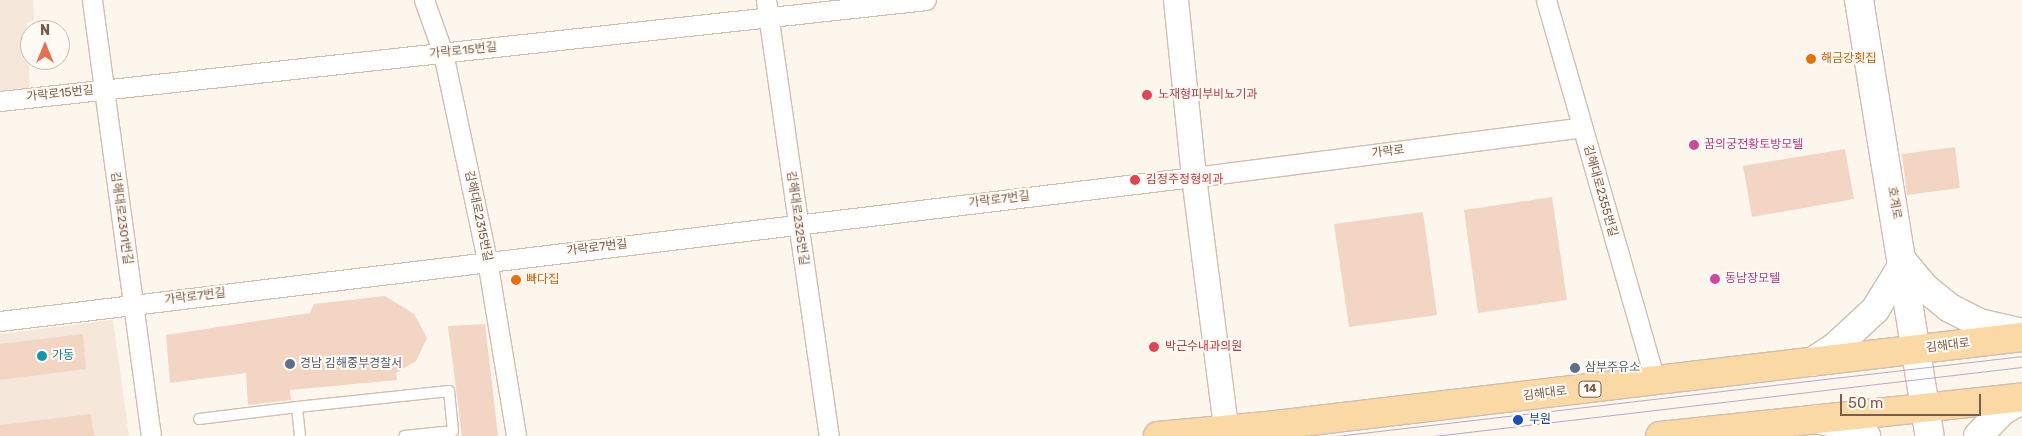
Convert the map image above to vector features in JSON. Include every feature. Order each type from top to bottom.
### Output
[{"type":"main road","name":"호계로","points":[[1859,0],[1904,263],[1924,407],[1930,436]]},
{"type":"main road","points":[[1812,362],[1835,348],[1869,316],[1891,287],[1904,263],[1925,288],[1950,308],[1979,323],[2022,333]]},
{"type":"main road","name":"김해대로","points":[[1158,436],[1226,432],[2022,337]]},
{"type":"main road","points":[[1660,436],[1816,418],[2022,398]]},
{"type":"main road","points":[[1978,436],[2002,411],[2022,398]]},
{"type":"main road","name":"호계로","points":[[1917,436],[1924,407]]},
{"type":"main road","points":[[1816,418],[1844,425],[1866,436]]},
{"type":"street","name":"김해대로2301번길","points":[[92,0],[151,436]]},
{"type":"street","name":"김해대로2315번길","points":[[424,0],[443,53],[487,260],[516,436]]},
{"type":"street","name":"가락로15번길","points":[[0,101],[443,53],[767,9],[926,0]]},
{"type":"street","points":[[1176,0],[1194,177],[1226,432]]},
{"type":"street","name":"김해대로2355번길","points":[[1546,0],[1655,381]]},
{"type":"street","name":"김해대로2325번길","points":[[767,9],[829,436]]},
{"type":"street","name":"가락로","points":[[1194,177],[1582,126]]},
{"type":"street","name":"가락로7번길","points":[[0,321],[487,260],[1194,177]]},
{"type":"lane","points":[[199,419],[449,391],[452,431],[404,436]]},
{"type":"lane","points":[[297,407],[300,436]]},
{"type":"shaded area","points":[[0,0],[33,0],[34,20],[20,20],[20,70],[29,70],[30,95],[0,98]]},
{"type":"shaded area","points":[[113,320],[129,436],[0,436],[0,334]]},
{"type":"building","points":[[1955,147],[1960,188],[1907,195],[1902,154]]},
{"type":"building","points":[[1845,149],[1854,199],[1752,217],[1743,166]]},
{"type":"building","points":[[1552,197],[1567,300],[1478,313],[1464,210]]},
{"type":"building","points":[[1423,212],[1437,315],[1349,327],[1334,224]]},
{"type":"building","name":"경남 김해중부경찰서","points":[[385,296],[414,314],[427,338],[416,361],[396,373],[397,380],[290,390],[291,400],[248,405],[246,373],[170,383],[166,335],[310,313],[314,304]]},
{"type":"building","points":[[485,324],[498,436],[462,436],[448,326]]},
{"type":"building","name":"가동","points":[[83,334],[86,369],[0,380],[0,344]]},
{"type":"building","points":[[91,414],[94,436],[0,436],[0,425]]},
{"type":"tram line","points":[[1336,436],[2022,356]]},
{"type":"tram line","points":[[1434,436],[2022,367]]},
{"type":"place","name":"해금강횟집","points":[[1811,59]]},
{"type":"place","name":"노재형피부비뇨기과","points":[[1147,95]]},
{"type":"place","name":"꿈의궁전황토방모텔","points":[[1694,145]]},
{"type":"place","name":"김정주정형외과","points":[[1135,180]]},
{"type":"place","name":"동남장모텔","points":[[1715,279]]},
{"type":"place","name":"빠다집","points":[[516,280]]},
{"type":"place","name":"박근수내과의원","points":[[1154,347]]},
{"type":"place","name":"가동","points":[[42,356]]},
{"type":"place","name":"경남 김해중부경찰서","points":[[290,364]]},
{"type":"place","name":"삼부주유소","points":[[1575,368]]},
{"type":"place","name":"부원","points":[[1518,420]]}]
